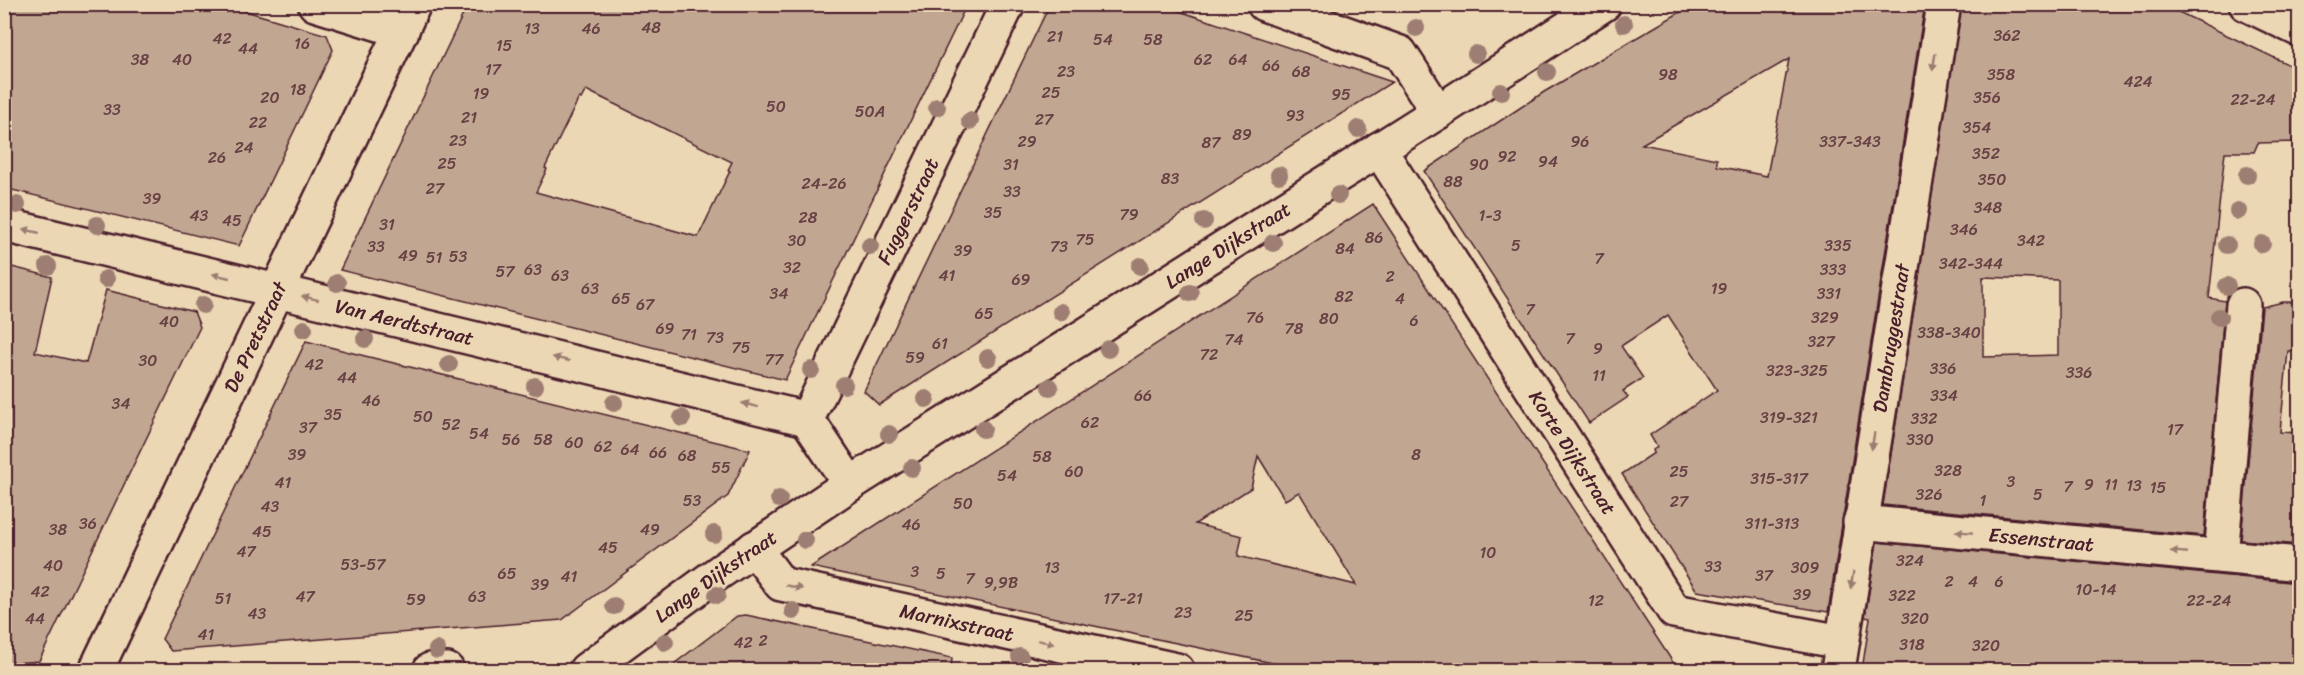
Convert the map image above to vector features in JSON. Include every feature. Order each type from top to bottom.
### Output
[{"type":"street","points":[[315,4],[408,18]]},
{"type":"street","name":"Fuggerstraat","points":[[807,419],[1008,4]]},
{"type":"street","points":[[1264,4],[1400,53],[1438,112]]},
{"type":"street","name":"Lange Dijkstraat","points":[[585,670],[754,548],[850,484],[1380,149],[1604,4]]},
{"type":"street","name":"Dambruggestraat","points":[[1840,656],[1944,4]]},
{"type":"street","points":[[2246,4],[2300,30]]},
{"type":"street","name":"De Pretstraat","points":[[96,670],[408,18]]},
{"type":"street","name":"Korte Dijkstraat","points":[[1380,149],[1674,611],[1840,656]]},
{"type":"street","name":"Van Aerdtstraat","points":[[4,225],[807,419]]},
{"type":"street","points":[[2221,556],[2242,305]]},
{"type":"street","points":[[807,419],[850,484]]},
{"type":"street","name":"Essenstraat","points":[[1860,522],[2300,564]]},
{"type":"street","name":"Marnixstraat","points":[[754,548],[781,584],[1177,670]]},
{"type":"street","points":[[430,670],[447,670]]},
{"type":"building","points":[[4,4],[222,4],[327,35],[333,50],[239,246],[4,188]]},
{"type":"building","points":[[468,4],[967,4],[785,380],[340,270]],"holes":[[[586,90],[732,162],[728,170],[730,171],[698,237],[536,192],[579,98],[581,99]]]},
{"type":"building","points":[[1050,4],[1158,4],[1392,82],[879,405],[864,391]]},
{"type":"building","points":[[1694,4],[1925,4],[1828,612],[1697,591],[1622,474],[1654,453],[1653,450],[1657,447],[1650,435],[1717,390],[1668,315],[1621,346],[1643,378],[1623,391],[1628,397],[1589,423],[1424,171],[1544,92]],"holes":[[[1789,59],[1767,176],[1717,166],[1717,159],[1642,144]]]},
{"type":"building","points":[[1962,4],[2162,4],[2300,70],[2300,142],[2258,143],[2254,152],[2225,152],[2209,298],[2225,301],[2204,536],[1883,505]],"holes":[[[1983,277],[2058,280],[2058,355],[1983,357]]]},
{"type":"building","points":[[1373,204],[1678,670],[1306,670],[811,567]],"holes":[[[1258,456],[1285,500],[1299,492],[1356,585],[1238,556],[1242,536],[1195,524],[1251,488]]]},
{"type":"building","points":[[4,265],[52,277],[35,352],[86,363],[106,290],[194,312],[200,327],[39,661],[4,664]]},
{"type":"building","points":[[2283,302],[2300,302],[2300,351],[2288,351],[2280,432],[2300,433],[2300,545],[2241,540],[2262,307]]},
{"type":"building","points":[[306,341],[750,450],[728,496],[562,620],[171,651],[162,639]]},
{"type":"building","points":[[1877,542],[2300,583],[2300,670],[1862,670],[1870,618],[1865,617]]},
{"type":"building","points":[[746,615],[952,658],[951,670],[666,670],[737,616]]}]
